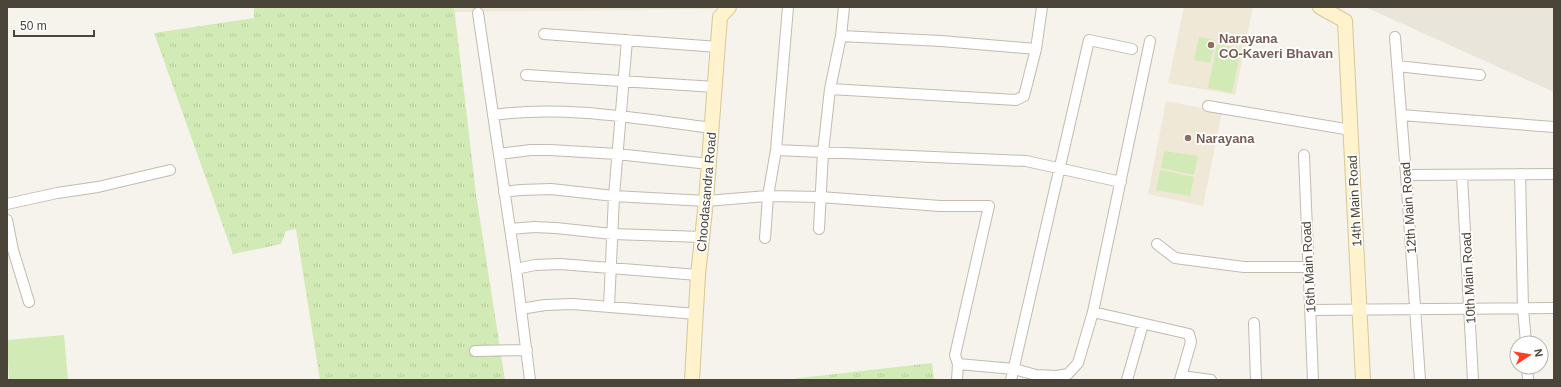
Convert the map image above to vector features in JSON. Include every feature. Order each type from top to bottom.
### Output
[{"type":"street","name":"Choodasandra Road","points":[[692,380],[698,275],[706,201],[720,17],[728,7]]},
{"type":"street","points":[[765,238],[768,196],[776,150],[788,7]]},
{"type":"street","points":[[819,229],[823,152],[830,89],[842,36],[844,7]]},
{"type":"street","points":[[830,89],[1016,100],[1024,96],[1036,49],[1042,7]]},
{"type":"street","name":"14th Main Road","points":[[1320,7],[1345,21],[1363,380]]},
{"type":"street","points":[[478,13],[516,268],[530,380]]},
{"type":"street","points":[[544,34],[718,47]]},
{"type":"street","points":[[842,36],[941,41],[1036,49]]},
{"type":"street","name":"12th Main Road","points":[[1395,37],[1420,380]]},
{"type":"street","points":[[609,307],[614,196],[627,40]]},
{"type":"street","points":[[1011,380],[1089,40],[1132,49]]},
{"type":"street","points":[[958,364],[1014,369],[1036,375],[1057,378],[1068,374],[1078,363],[1093,312],[1150,41]]},
{"type":"street","points":[[1397,66],[1480,75]]},
{"type":"street","points":[[526,75],[715,87]]},
{"type":"street","points":[[1208,106],[1350,130]]},
{"type":"street","points":[[493,115],[540,111],[597,113],[712,128]]},
{"type":"street","points":[[1401,115],[1554,127]]},
{"type":"street","points":[[499,154],[531,150],[550,150],[617,154],[709,164]]},
{"type":"street","points":[[776,150],[1026,161],[1121,182]]},
{"type":"street","name":"16th Main Road","points":[[1304,155],[1307,266],[1313,380]]},
{"type":"street","points":[[7,204],[98,187],[170,170]]},
{"type":"street","points":[[1520,174],[1523,308],[1525,335]]},
{"type":"street","points":[[1406,175],[1462,176],[1554,174]]},
{"type":"street","name":"10th Main Road","points":[[1462,176],[1473,380]]},
{"type":"street","points":[[504,192],[551,189],[614,196],[706,201],[768,196],[940,206],[989,206],[955,355],[958,364],[957,380]]},
{"type":"street","points":[[7,220],[13,250],[29,302]]},
{"type":"street","points":[[510,229],[534,227],[612,234],[702,237]]},
{"type":"street","points":[[1157,244],[1175,258],[1244,267],[1307,266]]},
{"type":"street","points":[[516,268],[535,265],[560,264],[698,275]]},
{"type":"street","points":[[521,309],[544,305],[573,304],[696,314]]},
{"type":"street","points":[[1310,310],[1554,308]]},
{"type":"street","points":[[1093,312],[1189,334],[1191,342],[1181,378],[1211,380]]},
{"type":"street","points":[[1254,322],[1256,380]]},
{"type":"street","points":[[1127,380],[1143,324]]},
{"type":"street","points":[[475,351],[527,350]]},
{"type":"shaded area","points":[[454,7],[714,7],[713,9],[455,12]]},
{"type":"shaded area","name":"Narayana CO-Kaveri Bhavan","points":[[1184,7],[1253,7],[1235,95],[1168,83]]},
{"type":"shaded area","points":[[1365,7],[1554,7],[1554,92]]},
{"type":"shaded area","name":"Narayana","points":[[1166,101],[1222,112],[1203,206],[1148,194]]},
{"type":"green space","points":[[254,7],[454,7],[476,194],[505,380],[320,380],[296,229],[286,231],[281,244],[233,254],[154,33],[254,18]]},
{"type":"green space","points":[[1199,37],[1215,40],[1210,63],[1194,60]]},
{"type":"green space","points":[[1217,44],[1241,49],[1232,93],[1208,88]]},
{"type":"green space","points":[[1164,151],[1198,156],[1194,175],[1161,168]]},
{"type":"green space","points":[[1160,170],[1194,177],[1190,196],[1156,190]]},
{"type":"green space","points":[[64,335],[68,380],[9,380],[7,340]]},
{"type":"green space","points":[[932,363],[934,380],[782,380]]},
{"type":"place","name":"Narayana CO-Kaveri Bhavan","points":[[1211,45]]},
{"type":"place","name":"Narayana","points":[[1188,138]]}]
